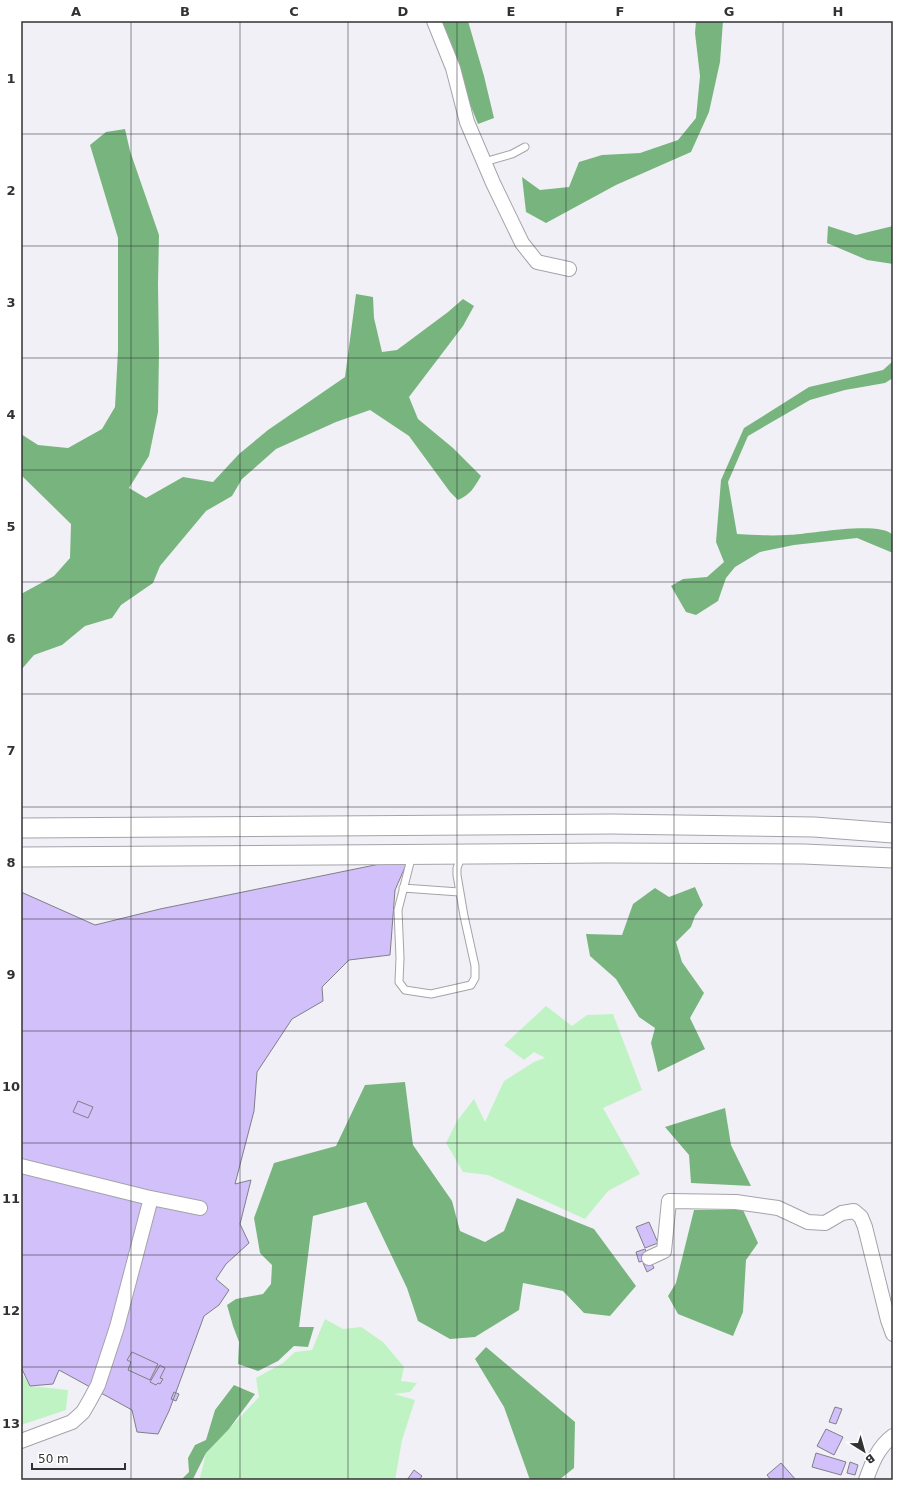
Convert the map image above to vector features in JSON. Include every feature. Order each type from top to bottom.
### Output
[{"type":"main road","points":[[607,853],[612,824]]},
{"type":"main road","points":[[21,828],[612,824],[814,827],[893,833]]},
{"type":"main road","points":[[21,857],[607,853],[804,854],[893,858]]},
{"type":"street","points":[[434,21],[453,68],[467,122],[522,243],[537,262],[569,269]]},
{"type":"street","points":[[21,1166],[151,1198],[200,1208]]},
{"type":"street","points":[[21,1441],[72,1422],[83,1412],[90,1400],[98,1385],[117,1327],[151,1198]]},
{"type":"street","points":[[649,1258],[664,1251],[669,1201],[736,1202],[778,1208],[808,1222],[825,1223],[842,1213],[854,1211],[861,1217],[865,1227],[888,1320],[893,1334]]},
{"type":"street","points":[[866,1480],[877,1453],[893,1436]]},
{"type":"lane","points":[[484,162],[512,154],[525,147]]},
{"type":"lane","points":[[412,855],[398,910],[400,958],[399,982],[405,990],[431,994],[471,986],[475,978],[476,966],[459,892],[457,868],[462,855]]},
{"type":"lane","points":[[403,888],[459,892]]},
{"type":"shaded area","points":[[438,21],[468,21],[484,76],[494,118],[478,124]]},
{"type":"shaded area","points":[[696,21],[723,21],[720,62],[709,112],[691,152],[616,185],[546,223],[526,212],[522,177],[540,190],[569,187],[579,162],[602,155],[640,153],[678,140],[696,118],[700,76],[695,33]]},
{"type":"shaded area","points":[[125,129],[130,151],[159,235],[158,412],[149,456],[129,488],[146,498],[183,477],[213,482],[239,454],[268,430],[345,377],[356,294],[373,297],[374,318],[382,352],[397,350],[463,299],[474,306],[463,326],[409,397],[418,419],[453,448],[481,476],[471,491],[466,496],[458,500],[450,492],[409,436],[370,410],[336,422],[276,449],[242,479],[232,496],[206,511],[160,566],[153,583],[121,605],[112,618],[85,626],[62,645],[34,655],[21,670],[21,594],[54,576],[70,558],[71,524],[21,475],[21,434],[38,445],[68,448],[102,429],[115,407],[118,350],[118,238],[90,145],[106,132]]},
{"type":"shaded area","points":[[828,226],[856,235],[893,226],[893,264],[867,260],[827,243]]},
{"type":"shaded area","points":[[893,361],[893,378],[885,383],[845,390],[810,400],[748,436],[728,482],[737,534],[781,535],[842,529],[873,529],[885,531],[893,535],[893,553],[857,538],[794,545],[760,552],[735,567],[726,578],[718,601],[696,615],[686,612],[671,586],[683,579],[707,577],[724,562],[716,542],[721,480],[744,428],[809,387],[883,370]]},
{"type":"shaded area","points":[[695,887],[703,905],[695,916],[691,927],[676,942],[682,962],[704,993],[690,1018],[705,1049],[658,1072],[651,1043],[655,1028],[639,1017],[616,979],[590,956],[586,934],[622,935],[633,904],[655,888],[669,897]]},
{"type":"shaded area","points":[[546,1006],[572,1026],[587,1015],[613,1014],[642,1090],[603,1108],[640,1174],[608,1191],[585,1219],[488,1175],[463,1172],[446,1143],[457,1121],[474,1099],[485,1122],[504,1081],[534,1062],[545,1058],[534,1052],[524,1060],[504,1045]]},
{"type":"shaded area","points":[[405,1082],[413,1145],[452,1201],[460,1231],[485,1242],[504,1231],[517,1198],[594,1229],[636,1286],[610,1316],[584,1313],[563,1291],[523,1283],[519,1310],[475,1337],[450,1339],[418,1321],[407,1288],[366,1202],[313,1216],[299,1327],[314,1327],[308,1347],[294,1346],[278,1361],[258,1371],[238,1364],[239,1342],[227,1305],[236,1299],[263,1294],[271,1284],[272,1265],[260,1253],[254,1218],[274,1163],[336,1146],[365,1085]]},
{"type":"shaded area","points":[[725,1108],[731,1145],[751,1186],[691,1183],[689,1155],[665,1127]]},
{"type":"shaded area","points":[[694,1210],[743,1210],[758,1243],[746,1260],[743,1312],[733,1336],[678,1314],[668,1296],[676,1283]]},
{"type":"shaded area","points":[[325,1319],[343,1329],[361,1327],[383,1342],[404,1367],[401,1381],[417,1383],[410,1392],[394,1394],[415,1400],[402,1440],[395,1480],[197,1480],[200,1478],[206,1453],[259,1397],[256,1378],[283,1363],[295,1352],[312,1350]]},
{"type":"shaded area","points":[[486,1347],[575,1422],[574,1468],[559,1480],[530,1480],[504,1407],[475,1359]]},
{"type":"shaded area","points":[[21,1372],[30,1386],[68,1390],[66,1410],[21,1425]]},
{"type":"shaded area","points":[[234,1385],[255,1394],[229,1429],[206,1453],[193,1479],[181,1480],[189,1472],[188,1458],[195,1445],[206,1440],[215,1410]]},
{"type":"building","points":[[409,858],[395,890],[390,955],[349,960],[322,987],[323,1001],[292,1019],[257,1072],[254,1111],[235,1184],[251,1180],[240,1224],[249,1243],[226,1264],[216,1279],[229,1290],[219,1305],[204,1316],[169,1411],[158,1434],[137,1432],[132,1410],[59,1370],[53,1384],[30,1386],[21,1367],[21,892],[95,925],[160,909]]},
{"type":"building","points":[[78,1101],[93,1107],[88,1118],[73,1112]]},
{"type":"building","points":[[649,1222],[658,1243],[645,1248],[636,1227]]},
{"type":"building","points":[[645,1249],[649,1260],[639,1262],[636,1252]]},
{"type":"building","points":[[650,1260],[654,1268],[647,1272],[643,1263]]},
{"type":"building","points":[[132,1352],[158,1364],[150,1380],[128,1370],[131,1362],[127,1360]]},
{"type":"building","points":[[160,1365],[165,1368],[160,1378],[163,1379],[160,1384],[158,1383],[156,1385],[150,1382]]},
{"type":"building","points":[[174,1392],[179,1394],[176,1401],[171,1399]]},
{"type":"building","points":[[835,1407],[842,1409],[836,1424],[829,1422]]},
{"type":"building","points":[[826,1429],[843,1437],[834,1455],[817,1446]]},
{"type":"building","points":[[816,1453],[846,1462],[841,1475],[812,1467]]},
{"type":"building","points":[[850,1462],[858,1465],[855,1475],[847,1473]]},
{"type":"building","points":[[781,1463],[796,1480],[771,1480],[767,1475]]},
{"type":"building","points":[[414,1470],[422,1476],[419,1480],[407,1480]]}]
